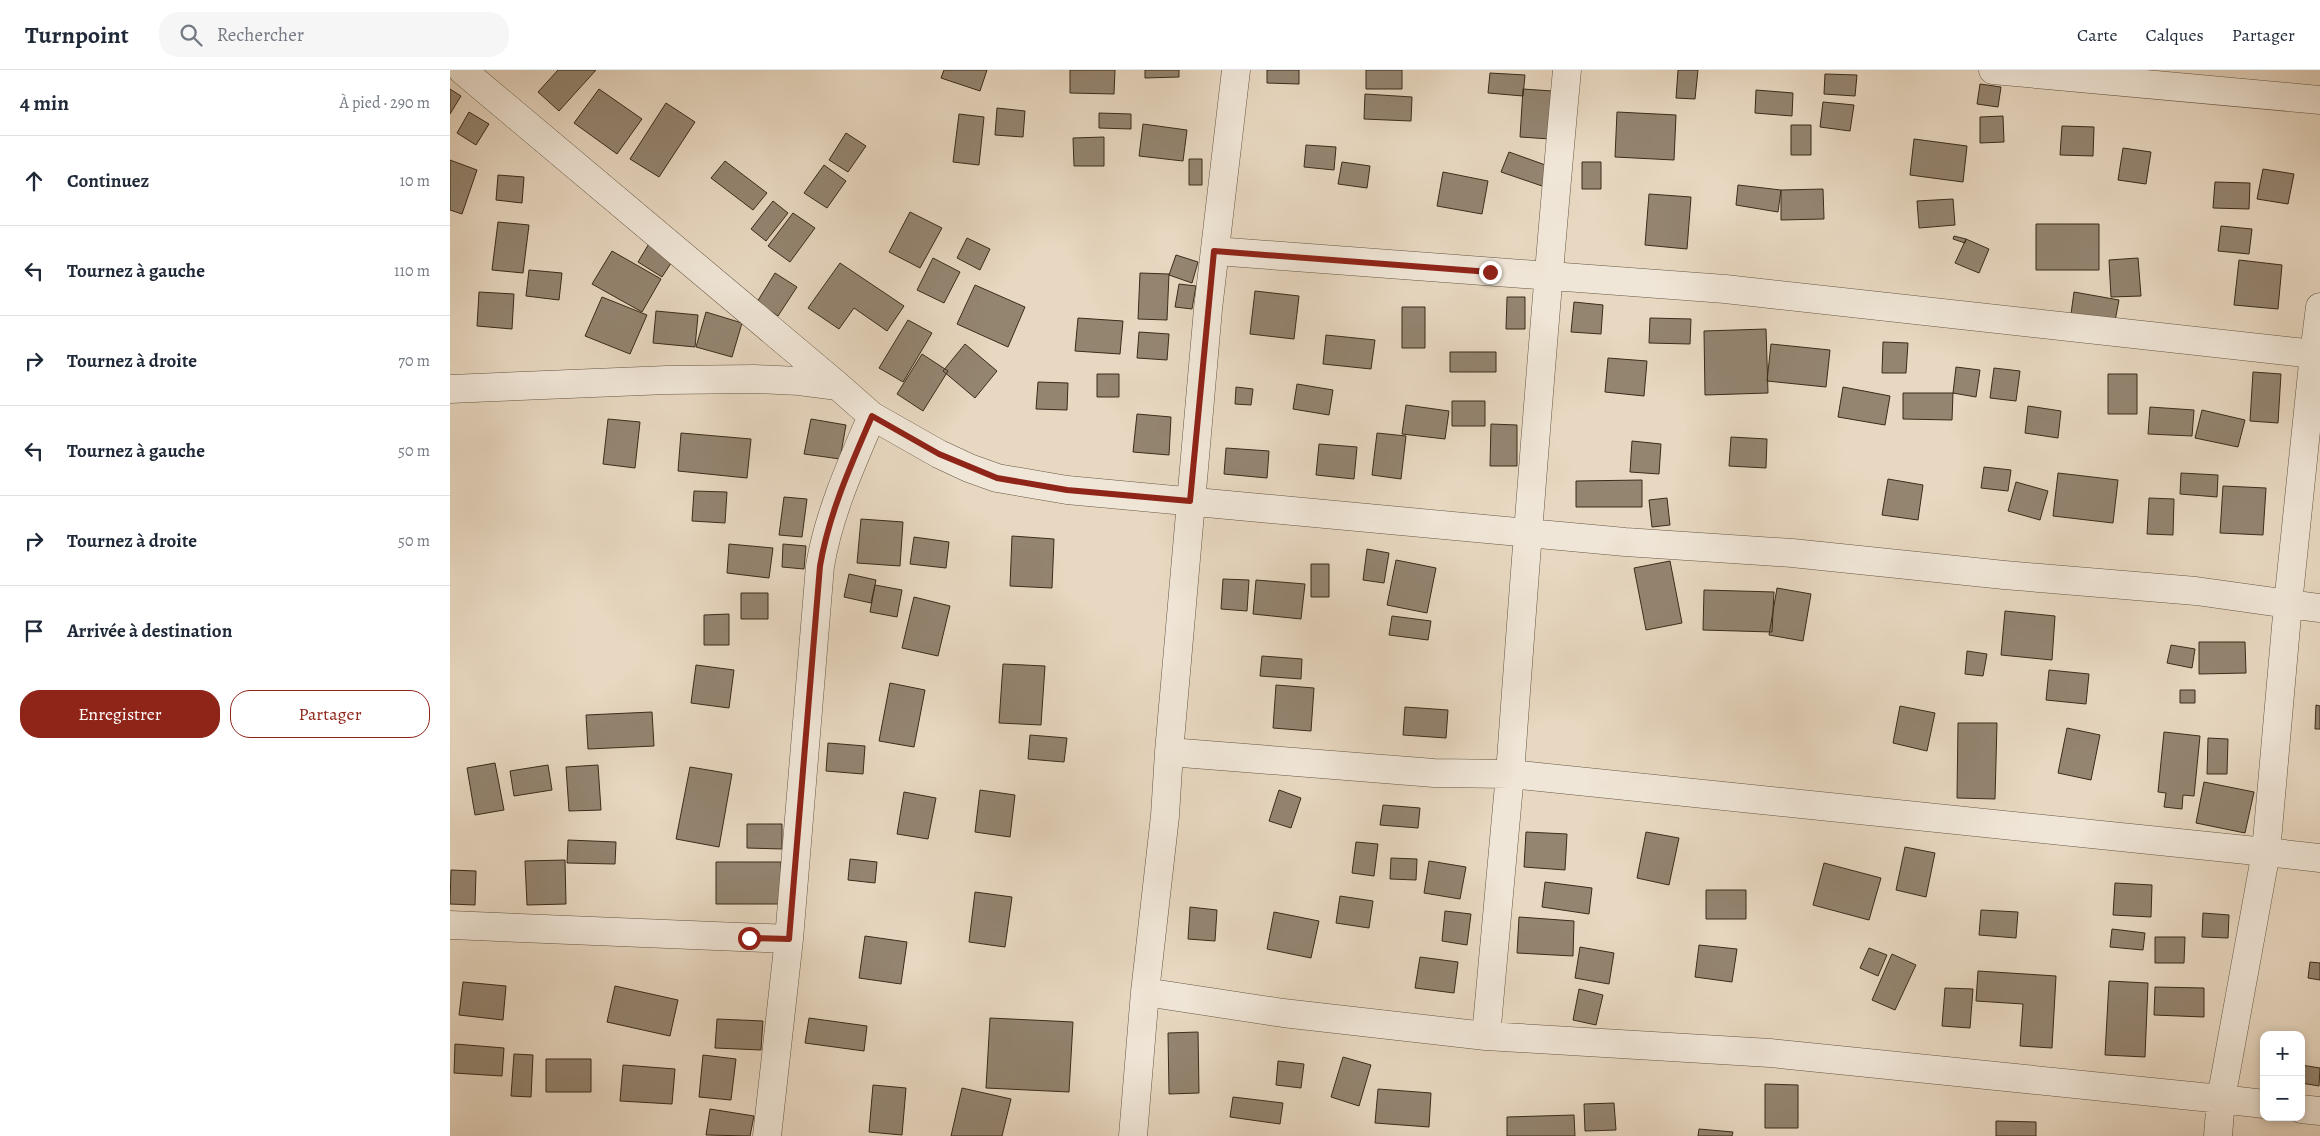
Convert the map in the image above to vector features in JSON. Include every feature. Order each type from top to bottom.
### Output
[{"type":"street","points":[[462,70],[872,416],[939,454],[997,478],[1067,490],[1625,542],[1792,552],[2004,575],[2196,591],[2320,608]]},
{"type":"street","points":[[1133,1136],[1145,992],[1165,816],[1190,501],[1214,251],[1236,70]]},
{"type":"street","points":[[1486,1036],[1510,774],[1547,277],[1567,70]]},
{"type":"street","points":[[1993,70],[2320,100]]},
{"type":"street","points":[[1214,251],[1725,289],[2317,355]]},
{"type":"street","points":[[2218,1136],[2221,1099],[2266,852],[2288,604],[2317,355],[2320,308]]},
{"type":"street","points":[[450,389],[657,380],[755,379],[838,386]]},
{"type":"street","points":[[767,1136],[789,939],[820,566],[833,512],[872,416]]},
{"type":"street","points":[[1169,752],[1434,773],[1510,774],[2320,858]]},
{"type":"street","points":[[450,925],[789,939]]},
{"type":"street","points":[[1145,992],[1283,1014],[1486,1036],[1770,1053],[2260,1104]]},
{"type":"street","points":[[2305,1109],[2320,1111]]},
{"type":"building","points":[[558,70],[596,70],[559,111],[538,92]]},
{"type":"building","points":[[944,70],[987,70],[980,91],[941,78]]},
{"type":"building","points":[[1070,70],[1115,70],[1114,94],[1070,93]]},
{"type":"building","points":[[1145,70],[1179,70],[1179,77],[1145,78]]},
{"type":"building","points":[[1267,70],[1299,70],[1299,84],[1267,83]]},
{"type":"building","points":[[1366,70],[1402,70],[1402,89],[1366,89]]},
{"type":"building","points":[[1678,70],[1698,70],[1695,99],[1676,98]]},
{"type":"building","points":[[1490,73],[1525,75],[1523,96],[1488,93]]},
{"type":"building","points":[[1825,74],[1857,75],[1855,96],[1824,94]]},
{"type":"building","points":[[1980,84],[2001,87],[1998,107],[1977,104]]},
{"type":"building","points":[[450,89],[461,96],[450,114]]},
{"type":"building","points":[[599,89],[642,119],[617,154],[574,123]]},
{"type":"building","points":[[1523,89],[1552,91],[1550,139],[1520,137]]},
{"type":"building","points":[[1756,90],[1793,93],[1792,116],[1755,113]]},
{"type":"building","points":[[1365,94],[1412,97],[1411,121],[1364,119]]},
{"type":"building","points":[[1823,102],[1854,105],[1850,131],[1820,127]]},
{"type":"building","points":[[666,103],[695,122],[659,177],[630,159]]},
{"type":"building","points":[[997,108],[1025,111],[1023,137],[995,135]]},
{"type":"building","points":[[469,112],[489,124],[476,145],[457,133]]},
{"type":"building","points":[[1617,112],[1676,115],[1674,160],[1615,157]]},
{"type":"building","points":[[1099,113],[1131,114],[1131,129],[1099,128]]},
{"type":"building","points":[[959,114],[984,117],[979,165],[953,162]]},
{"type":"building","points":[[2003,116],[2004,142],[1980,143],[1980,117]]},
{"type":"building","points":[[1143,124],[1187,130],[1183,161],[1139,156]]},
{"type":"building","points":[[1791,125],[1811,125],[1811,155],[1791,155]]},
{"type":"building","points":[[2062,126],[2094,127],[2093,156],[2060,155]]},
{"type":"building","points":[[846,133],[866,146],[848,172],[829,160]]},
{"type":"building","points":[[1104,137],[1104,166],[1074,166],[1073,138]]},
{"type":"building","points":[[1914,139],[1967,146],[1963,182],[1910,175]]},
{"type":"building","points":[[1306,145],[1336,147],[1334,170],[1304,167]]},
{"type":"building","points":[[2123,148],[2151,152],[2146,184],[2118,180]]},
{"type":"building","points":[[1509,152],[1551,167],[1545,187],[1501,172]]},
{"type":"building","points":[[1189,159],[1202,159],[1202,185],[1189,185]]},
{"type":"building","points":[[450,160],[477,170],[462,214],[450,210]]},
{"type":"building","points":[[725,161],[767,193],[753,210],[711,178]]},
{"type":"building","points":[[1342,162],[1370,166],[1367,188],[1338,184]]},
{"type":"building","points":[[1582,162],[1601,162],[1601,189],[1582,189]]},
{"type":"building","points":[[824,165],[846,181],[827,208],[804,193]]},
{"type":"building","points":[[2263,169],[2294,174],[2288,204],[2257,199]]},
{"type":"building","points":[[1443,172],[1488,181],[1482,214],[1437,206]]},
{"type":"building","points":[[498,175],[524,177],[522,203],[496,200]]},
{"type":"building","points":[[2215,182],[2250,183],[2249,209],[2213,208]]},
{"type":"building","points":[[1738,185],[1781,190],[1778,212],[1736,205]]},
{"type":"building","points":[[1823,189],[1824,219],[1781,220],[1781,190]]},
{"type":"building","points":[[1649,194],[1691,197],[1687,249],[1645,245]]},
{"type":"building","points":[[1953,199],[1955,225],[1919,228],[1917,201]]},
{"type":"building","points":[[773,201],[788,213],[766,241],[751,229]]},
{"type":"building","points":[[910,212],[942,228],[920,268],[889,252]]},
{"type":"building","points":[[793,213],[815,228],[790,262],[768,246]]},
{"type":"building","points":[[498,222],[529,225],[523,273],[492,270]]},
{"type":"building","points":[[2036,224],[2099,224],[2099,270],[2036,270]]},
{"type":"building","points":[[2221,226],[2252,229],[2249,254],[2218,251]]},
{"type":"building","points":[[1954,236],[1966,239],[1965,243],[1953,239]]},
{"type":"building","points":[[967,238],[990,249],[980,270],[957,258]]},
{"type":"building","points":[[1966,239],[1989,249],[1979,273],[1955,263]]},
{"type":"building","points":[[650,242],[675,257],[662,277],[638,262]]},
{"type":"building","points":[[612,251],[661,279],[642,312],[592,284]]},
{"type":"building","points":[[1176,255],[1198,262],[1192,283],[1169,275]]},
{"type":"building","points":[[933,258],[960,272],[944,303],[917,290]]},
{"type":"building","points":[[2138,258],[2141,296],[2111,297],[2109,260]]},
{"type":"building","points":[[2239,260],[2282,265],[2278,309],[2234,305]]},
{"type":"building","points":[[840,263],[904,306],[887,331],[854,308],[839,329],[808,308]]},
{"type":"building","points":[[529,270],[562,273],[559,300],[526,296]]},
{"type":"building","points":[[775,273],[797,287],[778,316],[757,302]]},
{"type":"building","points":[[1140,273],[1169,274],[1167,320],[1138,319]]},
{"type":"building","points":[[1179,284],[1196,286],[1192,309],[1175,307]]},
{"type":"building","points":[[975,285],[1025,307],[1008,347],[957,324]]},
{"type":"building","points":[[1255,291],[1299,296],[1294,339],[1250,334]]},
{"type":"building","points":[[479,292],[514,294],[512,329],[477,326]]},
{"type":"building","points":[[2074,292],[2119,300],[2115,321],[2071,314]]},
{"type":"building","points":[[602,297],[647,315],[630,354],[585,336]]},
{"type":"building","points":[[1507,297],[1525,297],[1525,329],[1506,329]]},
{"type":"building","points":[[1574,302],[1603,305],[1601,334],[1571,332]]},
{"type":"building","points":[[1402,307],[1425,307],[1425,348],[1402,348]]},
{"type":"building","points":[[656,311],[698,315],[695,347],[653,343]]},
{"type":"building","points":[[706,312],[742,323],[732,357],[696,347]]},
{"type":"building","points":[[1078,318],[1123,321],[1120,354],[1075,351]]},
{"type":"building","points":[[1650,318],[1691,319],[1690,344],[1649,343]]},
{"type":"building","points":[[908,320],[932,333],[903,382],[879,368]]},
{"type":"building","points":[[1766,329],[1768,393],[1705,395],[1704,331]]},
{"type":"building","points":[[1139,332],[1169,334],[1167,360],[1137,358]]},
{"type":"building","points":[[1326,335],[1375,340],[1371,369],[1323,364]]},
{"type":"building","points":[[1883,342],[1908,343],[1906,373],[1882,373]]},
{"type":"building","points":[[965,344],[997,371],[975,398],[943,371]]},
{"type":"building","points":[[1771,344],[1830,350],[1826,387],[1767,381]]},
{"type":"building","points":[[1450,352],[1496,352],[1496,372],[1450,372]]},
{"type":"building","points":[[922,354],[948,371],[923,411],[897,394]]},
{"type":"building","points":[[1608,358],[1647,361],[1644,396],[1605,392]]},
{"type":"building","points":[[1956,367],[1980,370],[1976,397],[1953,393]]},
{"type":"building","points":[[1994,368],[2020,371],[2016,401],[1990,398]]},
{"type":"building","points":[[2253,372],[2281,374],[2278,423],[2250,421]]},
{"type":"building","points":[[1097,374],[1119,374],[1119,397],[1097,397]]},
{"type":"building","points":[[2108,374],[2137,374],[2137,414],[2108,414]]},
{"type":"building","points":[[1038,382],[1068,383],[1067,410],[1036,409]]},
{"type":"building","points":[[1297,384],[1333,390],[1329,415],[1293,409]]},
{"type":"building","points":[[1236,387],[1253,389],[1251,405],[1235,404]]},
{"type":"building","points":[[1843,387],[1890,396],[1885,425],[1838,417]]},
{"type":"building","points":[[1903,393],[1953,393],[1952,420],[1903,419]]},
{"type":"building","points":[[1452,401],[1485,401],[1485,426],[1452,426]]},
{"type":"building","points":[[1406,405],[1449,411],[1445,439],[1402,434]]},
{"type":"building","points":[[2028,406],[2061,411],[2058,438],[2025,433]]},
{"type":"building","points":[[2150,407],[2194,410],[2192,436],[2148,434]]},
{"type":"building","points":[[2202,410],[2245,420],[2238,447],[2195,438]]},
{"type":"building","points":[[1137,414],[1171,417],[1169,455],[1133,452]]},
{"type":"building","points":[[608,419],[640,422],[635,468],[603,464]]},
{"type":"building","points":[[811,419],[846,425],[840,459],[804,454]]},
{"type":"building","points":[[1491,424],[1517,425],[1517,466],[1490,466]]},
{"type":"building","points":[[681,433],[751,439],[747,478],[678,471]]},
{"type":"building","points":[[1377,433],[1406,436],[1401,479],[1372,475]]},
{"type":"building","points":[[1731,437],[1767,439],[1766,468],[1729,466]]},
{"type":"building","points":[[1632,441],[1661,444],[1659,474],[1630,472]]},
{"type":"building","points":[[1319,444],[1357,447],[1354,479],[1316,475]]},
{"type":"building","points":[[1226,448],[1269,451],[1267,478],[1224,474]]},
{"type":"building","points":[[1984,467],[2011,470],[2008,491],[1981,488]]},
{"type":"building","points":[[2058,473],[2118,480],[2113,523],[2053,516]]},
{"type":"building","points":[[2181,473],[2218,475],[2217,497],[2180,494]]},
{"type":"building","points":[[1888,479],[1923,485],[1918,520],[1882,515]]},
{"type":"building","points":[[1642,480],[1642,507],[1576,507],[1576,481]]},
{"type":"building","points":[[2016,482],[2048,491],[2040,520],[2008,511]]},
{"type":"building","points":[[2223,486],[2266,488],[2263,535],[2220,533]]},
{"type":"building","points":[[694,491],[727,492],[725,523],[692,521]]},
{"type":"building","points":[[784,497],[807,499],[802,537],[779,535]]},
{"type":"building","points":[[1667,498],[1670,525],[1652,527],[1649,500]]},
{"type":"building","points":[[2149,498],[2174,499],[2173,535],[2147,534]]},
{"type":"building","points":[[861,519],[903,522],[900,566],[857,563]]},
{"type":"building","points":[[1012,536],[1054,539],[1052,588],[1010,586]]},
{"type":"building","points":[[914,537],[949,542],[946,568],[910,564]]},
{"type":"building","points":[[729,544],[773,548],[769,578],[727,573]]},
{"type":"building","points":[[783,544],[806,546],[804,569],[782,567]]},
{"type":"building","points":[[1367,549],[1389,553],[1384,583],[1363,580]]},
{"type":"building","points":[[1396,560],[1436,568],[1427,613],[1387,605]]},
{"type":"building","points":[[1670,561],[1682,623],[1646,630],[1634,568]]},
{"type":"building","points":[[1311,564],[1329,564],[1329,597],[1311,597]]},
{"type":"building","points":[[849,574],[876,580],[871,603],[844,597]]},
{"type":"building","points":[[1223,579],[1249,580],[1247,611],[1221,609]]},
{"type":"building","points":[[1256,580],[1305,584],[1301,619],[1253,614]]},
{"type":"building","points":[[875,585],[902,590],[897,617],[870,612]]},
{"type":"building","points":[[1777,588],[1811,594],[1803,641],[1769,635]]},
{"type":"building","points":[[1704,590],[1774,592],[1772,632],[1703,630]]},
{"type":"building","points":[[741,593],[768,593],[768,619],[741,619]]},
{"type":"building","points":[[914,597],[950,606],[938,656],[902,648]]},
{"type":"building","points":[[2005,611],[2055,616],[2052,660],[2001,655]]},
{"type":"building","points":[[729,614],[729,645],[704,645],[704,615]]},
{"type":"building","points":[[1392,616],[1431,621],[1428,640],[1389,635]]},
{"type":"building","points":[[2199,642],[2245,642],[2246,673],[2199,674]]},
{"type":"building","points":[[2171,645],[2195,649],[2192,668],[2167,663]]},
{"type":"building","points":[[1967,651],[1987,654],[1983,676],[1965,674]]},
{"type":"building","points":[[1262,656],[1302,659],[1301,679],[1260,676]]},
{"type":"building","points":[[1003,664],[1045,666],[1041,725],[999,723]]},
{"type":"building","points":[[696,665],[734,670],[729,708],[691,703]]},
{"type":"building","points":[[2049,670],[2089,674],[2086,704],[2046,700]]},
{"type":"building","points":[[890,683],[925,690],[914,747],[879,741]]},
{"type":"building","points":[[1276,685],[1314,688],[1311,731],[1273,728]]},
{"type":"building","points":[[2180,690],[2195,690],[2195,703],[2180,703]]},
{"type":"building","points":[[2316,705],[2320,706],[2320,729],[2315,729]]},
{"type":"building","points":[[1900,706],[1935,713],[1927,751],[1893,743]]},
{"type":"building","points":[[1405,707],[1448,710],[1446,738],[1403,735]]},
{"type":"building","points":[[652,712],[654,746],[588,749],[586,715]]},
{"type":"building","points":[[1958,723],[1997,723],[1995,799],[1957,798]]},
{"type":"building","points":[[2067,728],[2100,735],[2091,780],[2058,773]]},
{"type":"building","points":[[2164,732],[2200,736],[2194,796],[2183,795],[2182,809],[2164,807],[2166,793],[2158,792]]},
{"type":"building","points":[[1030,735],[1067,738],[1064,762],[1028,759]]},
{"type":"building","points":[[2208,738],[2228,739],[2227,774],[2207,774]]},
{"type":"building","points":[[828,743],[865,746],[863,774],[826,771]]},
{"type":"building","points":[[495,763],[504,810],[475,815],[467,768]]},
{"type":"building","points":[[548,765],[552,790],[514,796],[510,771]]},
{"type":"building","points":[[598,765],[601,810],[569,811],[566,767]]},
{"type":"building","points":[[690,767],[732,774],[719,847],[676,839]]},
{"type":"building","points":[[2204,782],[2254,792],[2245,833],[2196,823]]},
{"type":"building","points":[[980,790],[1015,795],[1010,837],[975,832]]},
{"type":"building","points":[[1279,790],[1301,798],[1291,828],[1269,821]]},
{"type":"building","points":[[904,792],[936,798],[928,839],[897,834]]},
{"type":"building","points":[[1383,805],[1420,808],[1418,828],[1380,825]]},
{"type":"building","points":[[747,824],[782,824],[782,849],[747,848]]},
{"type":"building","points":[[1526,832],[1567,834],[1565,870],[1524,867]]},
{"type":"building","points":[[1646,832],[1679,838],[1669,885],[1637,878]]},
{"type":"building","points":[[568,840],[616,842],[615,864],[567,863]]},
{"type":"building","points":[[1356,842],[1378,844],[1374,876],[1352,873]]},
{"type":"building","points":[[1905,847],[1935,853],[1926,897],[1896,890]]},
{"type":"building","points":[[1391,858],[1417,859],[1416,880],[1390,879]]},
{"type":"building","points":[[850,859],[877,862],[875,883],[848,880]]},
{"type":"building","points":[[565,860],[566,904],[527,905],[525,861]]},
{"type":"building","points":[[1429,861],[1466,867],[1460,899],[1424,893]]},
{"type":"building","points":[[716,862],[781,862],[781,904],[716,904]]},
{"type":"building","points":[[1824,863],[1881,878],[1869,920],[1813,905]]},
{"type":"building","points":[[451,870],[476,871],[475,905],[450,904]]},
{"type":"building","points":[[1545,882],[1592,888],[1589,914],[1542,907]]},
{"type":"building","points":[[2115,883],[2152,885],[2151,917],[2113,915]]},
{"type":"building","points":[[1706,890],[1746,890],[1746,919],[1706,919]]},
{"type":"building","points":[[975,892],[1012,897],[1005,947],[969,942]]},
{"type":"building","points":[[1340,896],[1373,901],[1369,928],[1336,923]]},
{"type":"building","points":[[1190,907],[1217,910],[1215,941],[1188,939]]},
{"type":"building","points":[[1981,910],[2018,912],[2016,938],[1979,935]]},
{"type":"building","points":[[1445,911],[1471,914],[1467,945],[1442,941]]},
{"type":"building","points":[[1274,912],[1319,921],[1311,958],[1267,949]]},
{"type":"building","points":[[2203,913],[2229,915],[2228,938],[2202,937]]},
{"type":"building","points":[[1519,917],[1574,921],[1573,956],[1517,953]]},
{"type":"building","points":[[2112,929],[2145,933],[2143,950],[2110,947]]},
{"type":"building","points":[[865,936],[907,942],[901,984],[859,978]]},
{"type":"building","points":[[2155,937],[2185,937],[2184,963],[2155,963]]},
{"type":"building","points":[[1699,945],[1737,949],[1732,982],[1695,977]]},
{"type":"building","points":[[1580,947],[1614,953],[1609,984],[1575,978]]},
{"type":"building","points":[[1869,948],[1887,955],[1878,976],[1860,968]]},
{"type":"building","points":[[1892,954],[1916,965],[1895,1010],[1872,1000]]},
{"type":"building","points":[[1420,957],[1458,962],[1454,993],[1415,988]]},
{"type":"building","points":[[2310,962],[2320,963],[2320,980],[2308,978]]},
{"type":"building","points":[[1978,971],[2056,976],[2052,1048],[2020,1046],[2023,1004],[1976,1001]]},
{"type":"building","points":[[2109,981],[2148,983],[2145,1057],[2105,1055]]},
{"type":"building","points":[[463,982],[506,986],[503,1020],[459,1015]]},
{"type":"building","points":[[615,986],[678,1000],[670,1036],[607,1022]]},
{"type":"building","points":[[2155,987],[2204,988],[2204,1017],[2154,1015]]},
{"type":"building","points":[[1945,988],[1973,989],[1970,1028],[1942,1026]]},
{"type":"building","points":[[1579,989],[1603,995],[1596,1025],[1573,1020]]},
{"type":"building","points":[[809,1018],[867,1026],[864,1051],[805,1043]]},
{"type":"building","points":[[990,1018],[1073,1022],[1069,1092],[986,1088]]},
{"type":"building","points":[[717,1019],[763,1021],[761,1050],[715,1048]]},
{"type":"building","points":[[1198,1032],[1199,1093],[1169,1094],[1168,1033]]},
{"type":"building","points":[[455,1044],[504,1048],[502,1076],[454,1073]]},
{"type":"building","points":[[514,1054],[533,1055],[531,1097],[511,1096]]},
{"type":"building","points":[[703,1055],[736,1059],[731,1100],[699,1097]]},
{"type":"building","points":[[1343,1057],[1371,1065],[1359,1106],[1331,1097]]},
{"type":"building","points":[[546,1059],[591,1059],[591,1092],[546,1092]]},
{"type":"building","points":[[1278,1061],[1304,1064],[1301,1088],[1276,1085]]},
{"type":"building","points":[[623,1065],[675,1069],[672,1104],[620,1101]]},
{"type":"building","points":[[2305,1066],[2320,1068],[2319,1086],[2305,1084]]},
{"type":"building","points":[[1765,1084],[1798,1085],[1798,1128],[1765,1128]]},
{"type":"building","points":[[873,1085],[906,1088],[902,1135],[869,1132]]},
{"type":"building","points":[[962,1088],[1011,1099],[1002,1136],[951,1136]]},
{"type":"building","points":[[1378,1089],[1431,1093],[1429,1127],[1375,1123]]},
{"type":"building","points":[[1233,1097],[1283,1103],[1280,1124],[1230,1117]]},
{"type":"building","points":[[1614,1103],[1616,1130],[1585,1131],[1584,1104]]},
{"type":"building","points":[[710,1109],[754,1116],[750,1136],[706,1135]]},
{"type":"building","points":[[1574,1115],[1575,1136],[1507,1136],[1507,1117]]},
{"type":"building","points":[[1996,1121],[2036,1122],[2036,1136],[1996,1136]]},
{"type":"building","points":[[1699,1129],[1733,1132],[1732,1136],[1698,1136]]},
{"type":"route","points":[[749,938],[789,939],[820,566],[830,520],[872,416],[939,454],[997,478],[1067,490],[1190,501],[1214,251],[1490,272]]}]
